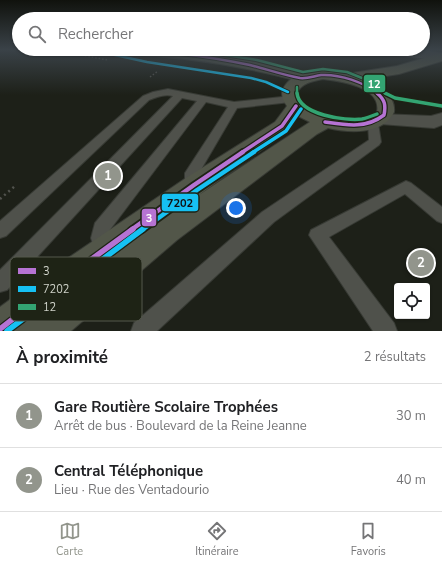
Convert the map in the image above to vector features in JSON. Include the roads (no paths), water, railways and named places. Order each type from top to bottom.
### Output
[{"type":"main road","points":[[95,257],[194,185],[282,126],[295,92],[323,75],[346,78],[358,82],[381,96],[386,106],[386,113],[377,121],[359,126],[325,122],[314,117],[295,92],[256,66],[245,64]]},
{"type":"main road","points":[[346,78],[398,70],[417,64]]},
{"type":"main road","points":[[381,96],[383,86],[395,80],[442,70]]},
{"type":"main road","points":[[133,257],[166,230],[310,130],[325,122]]},
{"type":"main road","points":[[0,329],[10,321]]},
{"type":"main road","points":[[44,331],[56,321]]},
{"type":"street","points":[[381,96],[393,104],[442,112]]},
{"type":"street","points":[[377,121],[434,122],[442,118]]},
{"type":"lane","points":[[0,231],[146,98],[156,94],[168,92],[234,105],[295,92]]},
{"type":"lane","points":[[25,257],[180,94]]},
{"type":"lane","points":[[103,251],[99,238],[101,228],[204,99]]},
{"type":"lane","points":[[194,185],[192,173],[234,105]]},
{"type":"lane","points":[[142,331],[268,217],[375,142],[377,121]]},
{"type":"lane","points":[[386,331],[317,235],[406,187],[442,216]]},
{"type":"lane","points":[[0,283],[10,272]]},
{"type":"place","name":"Gare Routière Scolaire Trophées","points":[[108,176]]},
{"type":"place","name":"Central Téléphonique","points":[[421,263]]}]
